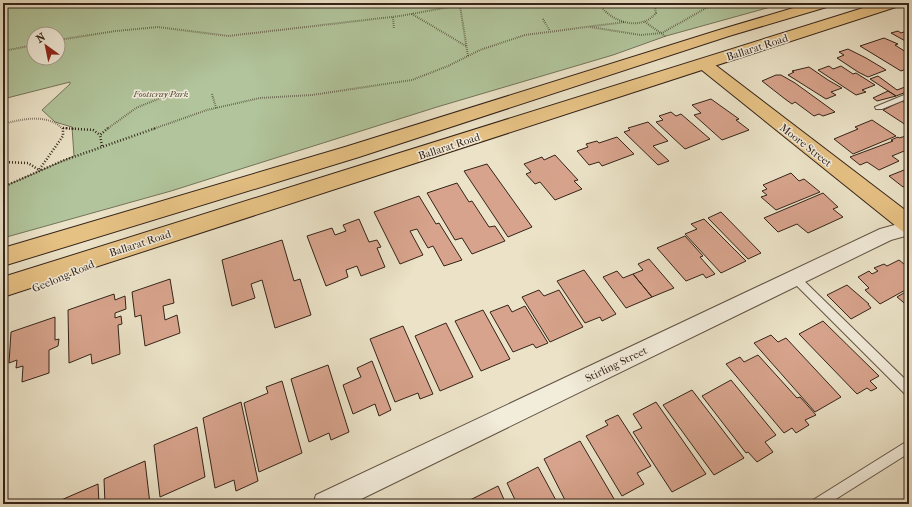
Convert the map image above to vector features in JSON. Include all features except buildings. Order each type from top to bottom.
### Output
[{"type":"main road","name":"Ballarat Road","points":[[3,257],[352,152],[742,27],[825,3]]},
{"type":"main road","name":"Ballarat Road","points":[[3,287],[894,3]]},
{"type":"main road","points":[[742,27],[766,44]]},
{"type":"main road","name":"Moore Street","points":[[680,47],[704,64],[909,225]]},
{"type":"main road","points":[[531,95],[548,114]]},
{"type":"main road","name":"Geelong Road","points":[[3,300],[145,241]]},
{"type":"street","name":"Stirling Street","points":[[325,504],[886,234],[909,228]]},
{"type":"lane","points":[[879,107],[909,95]]},
{"type":"lane","points":[[795,278],[909,390]]},
{"type":"lane","points":[[817,504],[909,446]]},
{"type":"path","points":[[66,39],[116,31],[158,27],[228,36],[393,17],[471,3]]},
{"type":"path","points":[[603,3],[603,9],[606,14],[625,22]]},
{"type":"path","points":[[3,186],[39,170],[102,146],[216,108],[260,98],[312,95],[412,80],[480,50],[525,35],[625,22],[645,22],[654,18],[656,13],[655,8],[650,3]]},
{"type":"path","points":[[588,27],[641,35],[662,33],[715,3]]},
{"type":"path","points":[[460,6],[468,56]]},
{"type":"path","points":[[412,14],[466,46]]},
{"type":"path","points":[[393,17],[394,29]]},
{"type":"path","points":[[543,19],[550,31]]},
{"type":"path","points":[[645,22],[662,33]]},
{"type":"path","points":[[3,51],[26,47]]},
{"type":"path","points":[[100,135],[121,116],[151,100],[177,91]]},
{"type":"path","points":[[212,94],[216,108]]},
{"type":"path","points":[[3,124],[27,118],[48,118],[63,128],[92,130],[100,135],[102,146]]},
{"type":"path","points":[[39,170],[63,136],[63,128]]},
{"type":"path","points":[[3,162],[28,163],[39,170]]},
{"type":"green space","name":"Footscray Park","points":[[3,3],[785,3],[666,36],[613,55],[437,107],[171,191],[3,238],[3,187],[74,156],[72,127],[55,122],[42,110],[70,84],[70,82],[3,99]]}]
